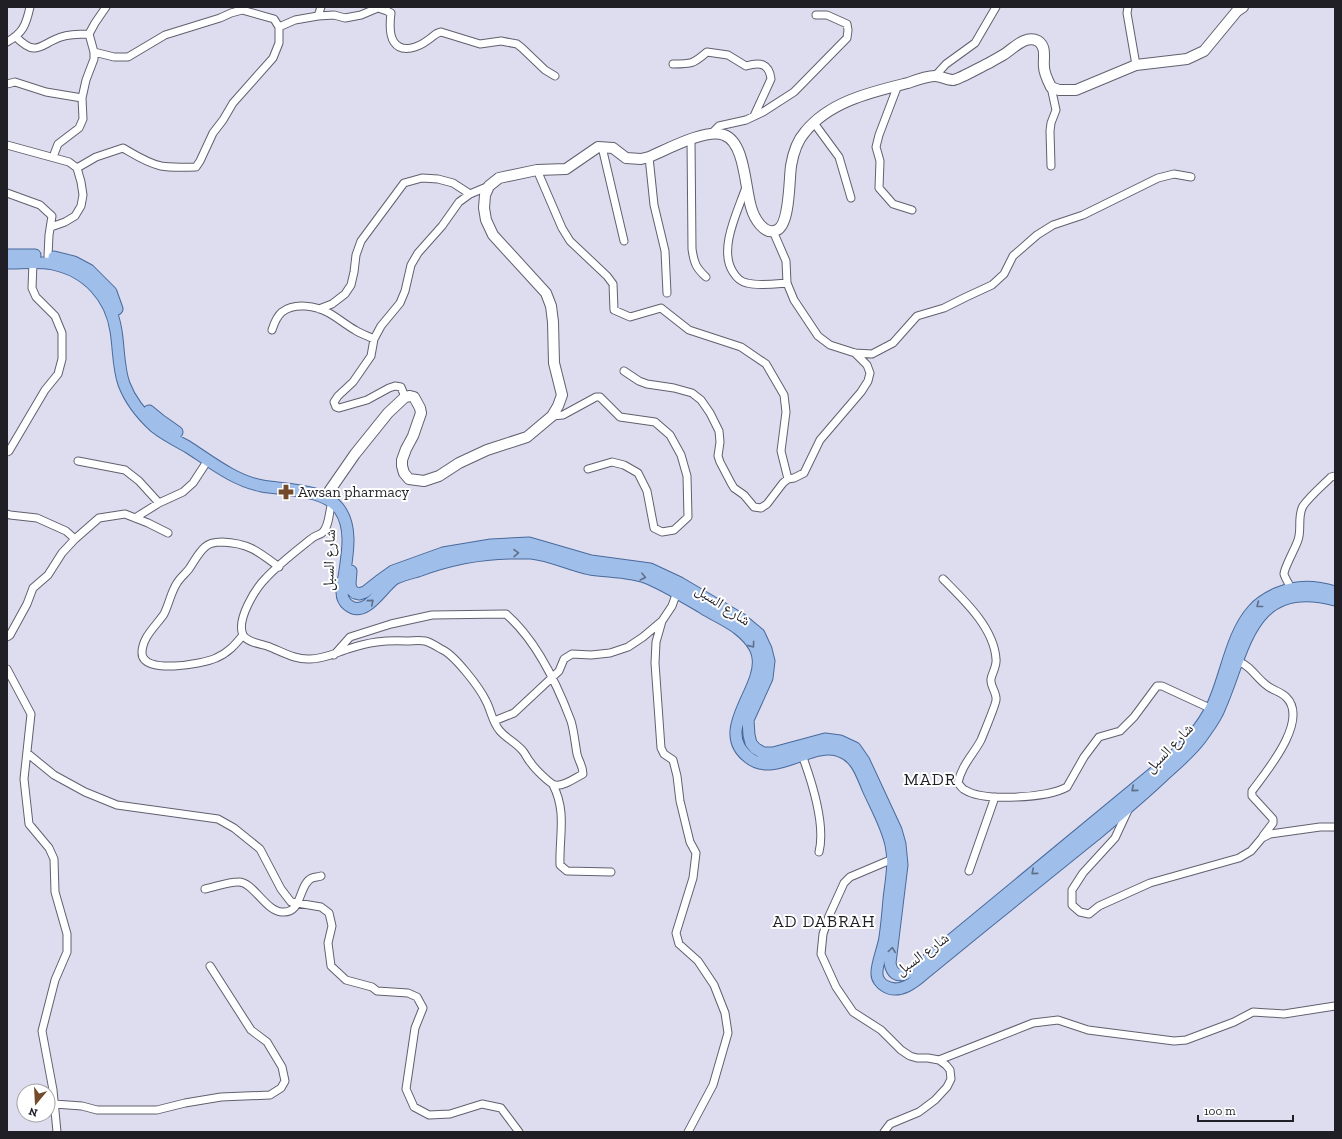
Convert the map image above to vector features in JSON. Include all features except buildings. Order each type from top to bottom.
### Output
[{"type":"main road","points":[[7,255],[48,256],[74,262],[90,270],[110,292],[116,304],[122,327],[126,362],[131,380],[141,403],[160,420],[246,475],[261,480],[292,483],[331,497]]},
{"type":"main road","points":[[7,263],[50,263],[71,270],[89,279],[104,296],[111,309],[116,328],[120,364],[124,383],[130,397],[155,427],[245,481],[260,486],[331,497]]},
{"type":"main road","name":"شارع السبل","points":[[331,497],[346,512],[352,527],[355,543],[350,584],[351,589],[355,594],[365,592],[393,571],[443,553],[492,545],[530,543],[591,561],[650,569],[738,628],[752,643],[757,652],[759,662],[757,675],[740,713],[735,734],[740,748],[749,758],[760,764],[772,764],[827,748],[840,751],[850,757],[858,767],[892,847],[902,864],[890,963],[894,974],[898,975],[912,972],[1169,760],[1188,742],[1214,710],[1250,630],[1257,620],[1270,607],[1286,598],[1310,595],[1335,600]]},
{"type":"main road","name":"شارع السبل","points":[[678,588],[741,619],[759,634],[766,649],[769,661],[767,678],[748,720],[748,735],[755,748],[763,752],[774,753],[825,739],[840,740],[855,748],[864,761],[896,830],[900,844],[893,866],[885,937],[877,974],[884,986],[890,989],[898,989],[912,984],[926,973],[1130,806],[1193,749],[1210,726],[1216,698],[1238,634],[1245,620],[1254,609],[1267,598],[1291,588],[1310,587],[1335,592]]},
{"type":"street","points":[[7,42],[16,37],[27,23],[30,7]]},
{"type":"street","points":[[54,157],[58,144],[79,128],[83,119],[82,98],[86,80],[94,59],[94,52],[89,34],[95,22],[106,7]]},
{"type":"street","points":[[318,16],[321,7]]},
{"type":"street","points":[[934,76],[946,64],[975,43],[996,7]]},
{"type":"street","points":[[1128,7],[1127,13],[1136,66]]},
{"type":"street","points":[[1051,86],[1059,90],[1076,90],[1136,66],[1187,59],[1204,51],[1237,11],[1243,7]]},
{"type":"street","points":[[278,27],[296,20],[334,15],[345,18],[361,15],[379,8],[391,13],[392,36],[394,41],[402,48],[412,48],[441,32],[480,44],[501,41],[509,42],[517,44],[545,70],[555,76]]},
{"type":"street","points":[[76,168],[96,157],[123,148],[140,158],[160,166],[196,167],[213,133],[233,104],[274,58],[279,43],[278,27],[274,19],[242,10],[165,35],[128,57],[114,57],[94,52]]},
{"type":"street","points":[[712,133],[719,126],[746,120],[763,112],[794,92],[847,38],[847,24],[827,15],[816,15]]},
{"type":"street","points":[[16,37],[23,44],[31,48],[41,48],[70,34],[89,34]]},
{"type":"street","points":[[405,397],[401,387],[395,386],[367,400],[340,408],[336,407],[334,402],[346,387],[353,382],[371,356],[374,339],[381,326],[400,303],[405,291],[411,265],[418,254],[442,226],[459,202],[470,194],[489,186],[499,178],[537,170],[566,169],[598,147],[612,148],[626,158],[642,159],[691,139],[712,133],[724,135],[733,142],[742,160],[751,208],[757,221],[766,230],[773,232],[779,230],[783,225],[786,214],[791,165],[796,148],[804,132],[822,115],[854,98],[898,85],[934,76],[953,80],[1003,55],[1021,42],[1032,39],[1038,41],[1043,46],[1044,67],[1051,86],[1056,110],[1051,123],[1050,131],[1051,166]]},
{"type":"street","points":[[673,64],[688,64],[695,62],[707,52],[728,54],[746,66],[758,63],[765,65],[770,73],[771,79],[754,116]]},
{"type":"street","points":[[7,84],[15,82],[46,92],[82,98]]},
{"type":"street","points":[[898,85],[878,135],[876,148],[880,162],[879,188],[893,204],[912,210]]},
{"type":"street","points":[[814,123],[839,157],[851,198]]},
{"type":"street","points":[[691,139],[692,249],[694,263],[706,277]]},
{"type":"street","points":[[7,145],[69,162],[76,168],[82,182],[83,195],[81,206],[75,216],[65,222],[51,226]]},
{"type":"street","points":[[602,147],[624,241]]},
{"type":"street","points":[[649,157],[654,206],[665,250],[667,293]]},
{"type":"street","points":[[537,170],[550,204],[566,235],[574,245],[607,276],[613,284],[614,310],[630,317],[662,308],[689,330],[741,347],[766,364],[784,395],[786,412],[781,452],[788,479]]},
{"type":"street","points":[[773,232],[786,261],[787,284],[794,300],[818,336],[830,345],[855,353],[872,354],[893,343],[917,316],[944,308],[992,285],[1004,274],[1013,256],[1037,235],[1053,225],[1084,215],[1158,178],[1174,174],[1191,177]]},
{"type":"street","points":[[319,309],[332,304],[345,294],[351,285],[356,255],[361,241],[404,183],[422,178],[438,179],[452,184],[470,194]]},
{"type":"street","points":[[747,185],[729,237],[727,255],[728,266],[736,277],[746,283],[787,284]]},
{"type":"street","points":[[489,186],[485,196],[484,208],[486,220],[493,235],[546,293],[551,306],[554,363],[562,395],[558,406],[552,416],[527,436],[459,463],[440,476],[424,481],[409,479],[404,473],[402,466],[402,460],[413,436],[421,413],[414,397],[405,397],[388,413],[363,444],[331,497],[328,523],[322,533],[313,538],[265,579],[248,604],[243,617],[243,635],[246,639],[297,658],[308,660],[320,659],[363,644],[384,640],[425,641],[444,650],[476,684],[487,701],[494,721],[500,731],[522,750],[531,763],[553,785],[558,795],[562,812],[560,865],[567,871],[611,872]]},
{"type":"street","points":[[7,193],[40,205],[52,216],[48,256]]},
{"type":"street","points":[[7,452],[18,436],[29,414],[44,390],[58,374],[62,358],[62,333],[55,316],[36,297],[32,288],[33,263]]},
{"type":"street","points":[[272,330],[276,318],[283,311],[295,307],[305,306],[319,309],[331,314],[356,331],[374,339]]},
{"type":"street","points":[[624,371],[639,381],[647,384],[674,388],[692,394],[701,400],[710,413],[719,431],[720,442],[718,456],[734,488],[744,495],[754,507],[761,508],[767,504],[783,483],[788,479],[804,473],[820,440],[861,392],[868,381],[870,373],[867,365],[855,353]]},
{"type":"street","points":[[552,416],[563,415],[596,397],[600,397],[620,417],[655,422],[670,435],[680,454],[687,476],[688,517],[674,530],[662,532],[654,528],[647,491],[638,473],[624,465],[612,462],[588,469]]},
{"type":"street","points":[[135,518],[159,503],[183,492],[193,484],[208,460]]},
{"type":"street","points":[[78,461],[125,470],[147,488],[159,503]]},
{"type":"street","points":[[1291,588],[1284,575],[1285,568],[1294,552],[1300,532],[1300,512],[1308,501],[1331,478],[1335,476]]},
{"type":"street","points":[[7,637],[10,635],[27,604],[33,588],[48,575],[62,553],[99,518],[125,514],[168,533]]},
{"type":"street","points":[[8,515],[37,518],[66,532],[75,540]]},
{"type":"street","points":[[243,635],[233,648],[215,658],[187,664],[163,666],[152,665],[146,662],[142,654],[145,640],[164,613],[177,583],[206,546],[216,542],[230,542],[246,545],[263,555],[278,567]]},
{"type":"street","points":[[943,579],[966,602],[986,628],[994,645],[997,660],[991,681],[996,700],[981,740],[965,763],[959,777],[958,783],[964,790],[980,795],[995,797],[1037,795],[1062,790],[1067,787],[1084,757],[1099,737],[1120,731],[1134,718],[1157,686],[1162,686],[1214,710]]},
{"type":"street","points":[[678,588],[672,606],[662,621],[656,642],[661,748],[664,754],[672,760],[677,776],[680,801],[690,842],[696,854],[693,878],[676,933],[680,944],[698,961],[714,984],[725,1013],[728,1033],[713,1085],[688,1132]]},
{"type":"street","points":[[334,655],[350,637],[391,624],[432,615],[506,614],[518,624],[533,645],[552,678],[571,722],[578,756],[583,767],[583,774],[559,785],[553,785]]},
{"type":"street","points":[[494,721],[514,713],[559,671],[564,658],[572,654],[604,654],[628,647],[662,621]]},
{"type":"street","points":[[1130,806],[1115,838],[1083,873],[1072,890],[1072,905],[1080,912],[1089,914],[1099,906],[1150,883],[1239,858],[1251,852],[1262,838],[1273,823],[1273,819],[1252,796],[1252,791],[1275,760],[1290,731],[1293,718],[1292,706],[1286,697],[1265,685],[1253,670],[1237,661]]},
{"type":"street","points":[[7,669],[31,714],[24,779],[29,824],[49,848],[54,859],[55,892],[67,934],[67,952],[55,980],[42,1031],[51,1083]]},
{"type":"street","points":[[27,753],[54,775],[85,792],[117,805],[218,819],[234,828],[260,849],[281,889],[291,902],[321,907],[329,913],[332,926],[328,943],[331,966],[346,980],[372,987],[377,991],[408,993],[418,997],[423,1008],[415,1028],[406,1089],[414,1107],[429,1115],[450,1114],[482,1104],[501,1108],[519,1132]]},
{"type":"street","points":[[802,755],[813,786],[817,805],[821,843],[819,852]]},
{"type":"street","points":[[969,871],[995,797]]},
{"type":"street","points":[[1262,838],[1270,834],[1285,831],[1335,827]]},
{"type":"street","points":[[884,1132],[890,1124],[919,1112],[935,1100],[947,1087],[951,1079],[950,1070],[939,1060],[910,1056],[901,1050],[881,1030],[853,1012],[836,987],[821,954],[823,934],[829,916],[844,883],[850,877],[897,857]]},
{"type":"street","points":[[205,889],[239,882],[246,884],[273,909],[283,913],[293,909],[298,903],[305,885],[312,878],[322,876]]},
{"type":"street","points":[[56,1104],[82,1106],[97,1110],[157,1110],[185,1103],[221,1097],[270,1095],[281,1088],[285,1081],[282,1067],[267,1042],[251,1030],[210,966]]},
{"type":"street","points":[[939,1060],[1033,1023],[1047,1021],[1058,1020],[1088,1030],[1174,1041],[1186,1040],[1234,1022],[1253,1012],[1284,1014],[1335,1006]]},
{"type":"place","name":"Awsan pharmacy","points":[[286,492]]},
{"type":"district","name":"MADR","points":[[930,779]]},
{"type":"district","name":"AD DABRAH","points":[[824,921]]}]
